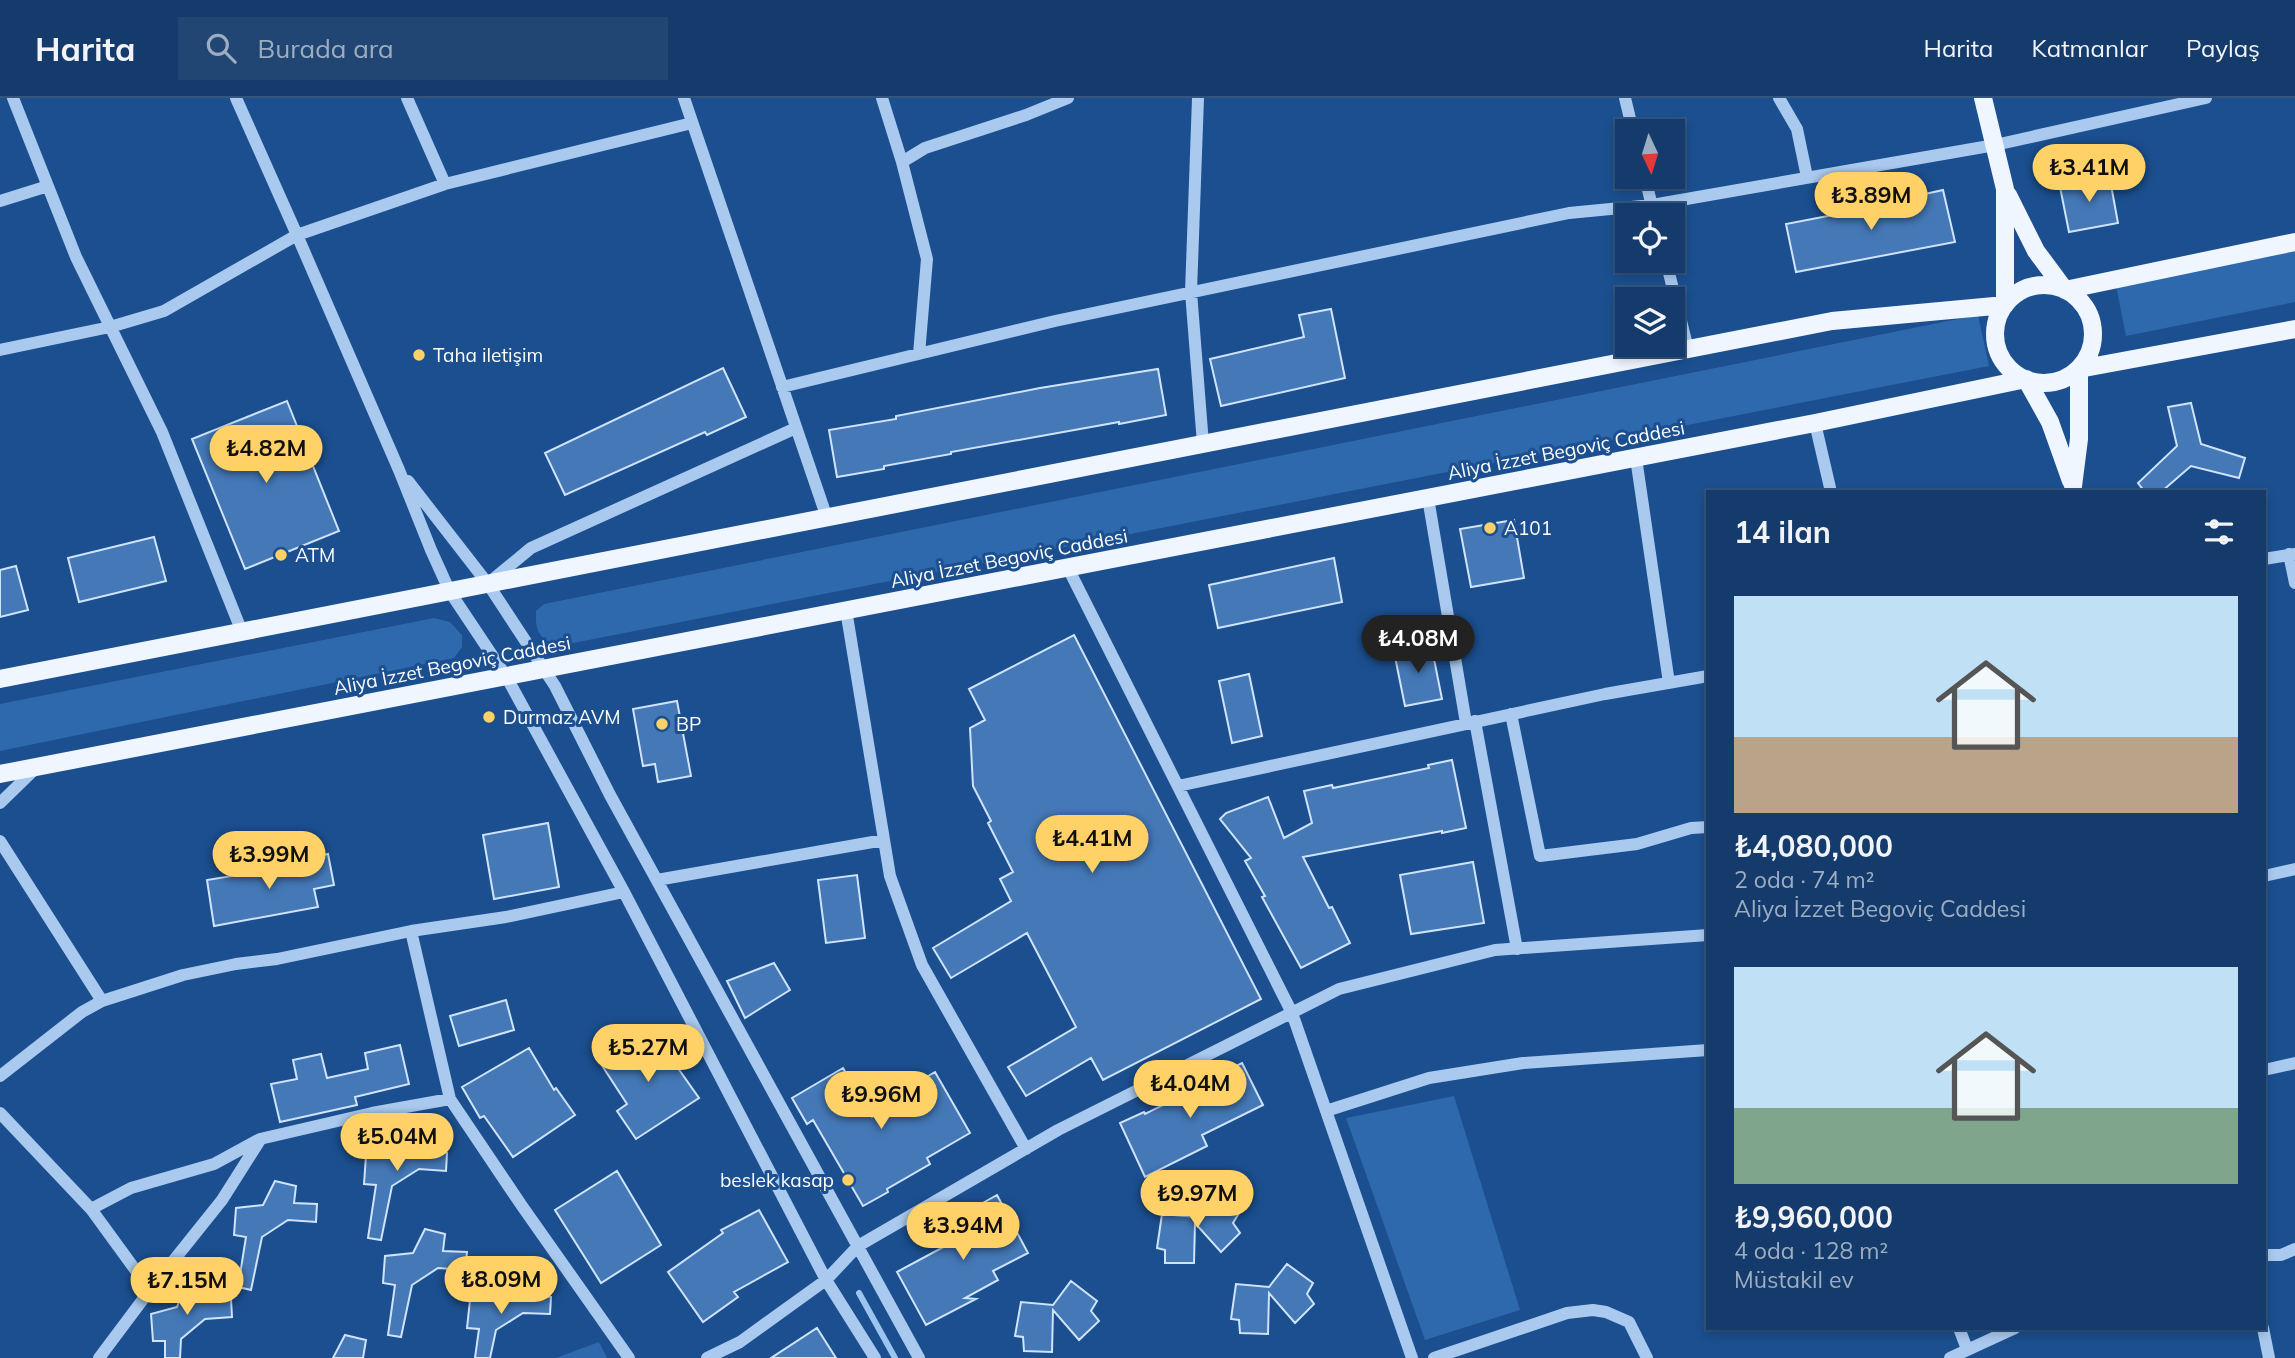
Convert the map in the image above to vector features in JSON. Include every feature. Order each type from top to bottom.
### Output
[{"type":"main road","points":[[1983,98],[2005,189],[2006,305]]},
{"type":"main road","points":[[2005,189],[2036,251],[2065,290],[2078,299],[2088,311],[2092,326],[2093,341],[2088,356],[2079,369],[2054,382],[2040,383],[2013,372],[1997,347],[1998,318],[2014,295],[2044,285],[2065,290],[2295,242]]},
{"type":"main road","points":[[0,679],[1832,321],[2006,305]]},
{"type":"main road","points":[[2079,369],[2295,329]]},
{"type":"main road","points":[[2074,489],[2079,369]]},
{"type":"main road","points":[[2026,379],[2050,422],[2074,489]]},
{"type":"main road","name":"Aliya İzzet Begoviç Caddesi","points":[[0,774],[1815,423],[2026,379]]},
{"type":"street","points":[[13,98],[76,257],[162,432],[242,632]]},
{"type":"street","points":[[236,98],[450,592],[506,676],[624,892],[826,1280],[875,1358]]},
{"type":"street","points":[[407,98],[444,184]]},
{"type":"street","points":[[684,98],[827,517]]},
{"type":"street","points":[[882,98],[927,259],[919,354]]},
{"type":"street","points":[[902,162],[925,148],[1026,116],[1068,98]]},
{"type":"street","points":[[1198,98],[1192,292],[1203,444]]},
{"type":"street","points":[[1625,98],[1630,119]]},
{"type":"street","points":[[1779,98],[1797,130],[1807,177]]},
{"type":"street","points":[[1685,203],[1807,177],[1995,145],[2206,98]]},
{"type":"street","points":[[0,350],[110,327],[164,311],[297,235],[444,184],[692,123]]},
{"type":"street","points":[[0,201],[48,186]]},
{"type":"street","points":[[782,387],[1055,321],[1192,292],[1569,213],[1615,211]]},
{"type":"street","points":[[1669,273],[1688,349]]},
{"type":"street","points":[[1815,423],[1831,490]]},
{"type":"street","points":[[488,584],[531,548],[796,428]]},
{"type":"street","points":[[1636,457],[1669,683]]},
{"type":"street","points":[[399,470],[488,584],[544,669],[919,1358]]},
{"type":"street","points":[[1428,498],[1470,722],[1517,949]]},
{"type":"street","points":[[2266,559],[2292,554],[2295,583]]},
{"type":"street","points":[[1068,568],[1292,1013],[1412,1358]]},
{"type":"street","points":[[846,610],[890,877],[922,965],[1026,1149]]},
{"type":"street","points":[[1178,786],[1470,722],[1706,676]]},
{"type":"street","points":[[1511,714],[1539,856],[1637,844],[1691,828],[1706,827]]},
{"type":"street","points":[[0,803],[36,767]]},
{"type":"street","points":[[657,880],[884,840]]},
{"type":"street","points":[[0,841],[102,1001]]},
{"type":"street","points":[[2266,876],[2295,869]]},
{"type":"street","points":[[0,1076],[82,1012],[102,1001],[183,975],[277,959],[411,931],[506,917],[624,892]]},
{"type":"street","points":[[411,931],[450,1099],[629,1358]]},
{"type":"street","points":[[707,1358],[740,1342],[826,1280],[858,1246],[1058,1130],[1339,989],[1495,950],[1706,935]]},
{"type":"street","points":[[1326,1111],[1429,1078],[1523,1063],[1706,1049]]},
{"type":"street","points":[[2266,1070],[2295,1063]]},
{"type":"street","points":[[91,1209],[131,1188],[214,1164],[260,1139],[372,1113],[450,1099]]},
{"type":"street","points":[[0,1113],[91,1209],[150,1290]]},
{"type":"street","points":[[99,1358],[222,1200],[260,1139]]},
{"type":"street","points":[[2266,1255],[2281,1255],[2295,1249]]},
{"type":"street","points":[[1434,1358],[1567,1312],[1593,1310],[1606,1312],[1629,1322],[1647,1358]]},
{"type":"street","points":[[1960,1330],[1967,1349]]},
{"type":"street","points":[[1950,1358],[2010,1330]]},
{"type":"street","points":[[2263,1330],[2269,1358]]},
{"type":"shaded area","points":[[2295,250],[2295,302],[2126,336],[2116,285]]},
{"type":"shaded area","points":[[1978,315],[1989,366],[558,646],[542,637],[536,624],[536,611],[544,604]]},
{"type":"shaded area","points":[[434,618],[450,622],[462,635],[462,647],[454,658],[0,751],[0,704]]},
{"type":"shaded area","points":[[1454,1096],[1520,1310],[1425,1340],[1346,1118]]},
{"type":"shaded area","points":[[599,1342],[607,1358],[556,1358]]},
{"type":"building","points":[[2109,174],[2118,223],[2069,232],[2060,187]]},
{"type":"building","points":[[1943,190],[1955,242],[1796,272],[1786,224],[1880,206]]},
{"type":"building","points":[[1331,309],[1345,378],[1221,406],[1210,359],[1304,337],[1299,315]]},
{"type":"building","points":[[723,368],[746,417],[707,435],[705,432],[565,495],[545,453]]},
{"type":"building","points":[[1158,369],[1166,415],[951,452],[884,466],[884,469],[837,477],[829,430],[896,419],[896,416],[1040,388]]},
{"type":"building","points":[[287,401],[339,531],[245,569],[192,439]]},
{"type":"building","points":[[2191,403],[2201,444],[2245,458],[2239,478],[2191,466],[2163,490],[2143,490],[2138,483],[2177,446],[2168,407]]},
{"type":"building","points":[[1514,520],[1524,578],[1471,587],[1460,529]]},
{"type":"building","points":[[154,537],[166,581],[79,602],[68,558]]},
{"type":"building","points":[[1334,558],[1342,602],[1218,628],[1209,585]]},
{"type":"building","points":[[16,566],[28,610],[0,617],[0,570]]},
{"type":"building","points":[[1074,635],[1261,999],[1103,1080],[1091,1058],[1026,1096],[1008,1067],[1076,1027],[1027,933],[951,978],[933,948],[1011,901],[1000,879],[1013,872],[973,786],[970,728],[985,720],[969,689]]},
{"type":"building","points":[[1431,644],[1442,699],[1405,706],[1394,652]]},
{"type":"building","points":[[1249,674],[1262,736],[1232,743],[1219,681]]},
{"type":"building","points":[[677,701],[691,776],[658,782],[655,764],[643,766],[633,709]]},
{"type":"building","points":[[1452,760],[1466,828],[1303,857],[1350,943],[1301,968],[1245,861],[1251,858],[1220,819],[1226,813],[1268,797],[1284,838],[1312,823],[1304,791],[1332,785],[1333,788],[1429,768],[1428,765]]},
{"type":"building","points":[[548,823],[559,887],[494,899],[483,835]]},
{"type":"building","points":[[328,854],[334,885],[314,889],[318,907],[214,926],[207,880],[274,869],[273,865]]},
{"type":"building","points":[[1473,862],[1484,923],[1411,934],[1400,875]]},
{"type":"building","points":[[857,875],[865,938],[826,943],[818,880]]},
{"type":"building","points":[[774,963],[790,990],[745,1018],[727,981]]},
{"type":"building","points":[[506,1000],[514,1030],[459,1046],[450,1016]]},
{"type":"building","points":[[651,1030],[699,1098],[636,1139],[617,1111],[627,1104],[601,1064]]},
{"type":"building","points":[[400,1045],[409,1084],[355,1097],[357,1105],[280,1122],[271,1084],[297,1079],[293,1060],[321,1054],[327,1078],[368,1069],[365,1053]]},
{"type":"building","points":[[529,1048],[554,1090],[556,1088],[575,1115],[513,1157],[484,1116],[480,1118],[462,1087]]},
{"type":"building","points":[[1242,1063],[1263,1105],[1202,1135],[1207,1146],[1145,1177],[1120,1123],[1200,1087],[1198,1085]]},
{"type":"building","points":[[843,1068],[872,1117],[910,1095],[906,1089],[935,1072],[970,1133],[927,1158],[930,1164],[863,1206],[813,1120],[807,1124],[792,1098]]},
{"type":"building","points":[[405,1130],[426,1135],[424,1152],[447,1153],[446,1171],[419,1169],[392,1186],[381,1240],[368,1238],[376,1185],[364,1184],[366,1156],[393,1154]]},
{"type":"building","points":[[617,1171],[661,1245],[601,1283],[555,1210]]},
{"type":"building","points":[[275,1181],[296,1186],[294,1203],[317,1204],[316,1222],[288,1220],[262,1237],[251,1290],[238,1287],[246,1237],[234,1235],[236,1208],[263,1205]]},
{"type":"building","points":[[1213,1193],[1239,1213],[1233,1223],[1240,1233],[1221,1252],[1195,1223],[1194,1263],[1165,1263],[1165,1250],[1157,1248],[1162,1214],[1195,1217]]},
{"type":"building","points":[[997,1195],[1028,1253],[993,1271],[998,1280],[965,1298],[976,1299],[926,1325],[897,1272],[949,1244],[943,1232],[975,1214],[972,1209]]},
{"type":"building","points":[[759,1210],[788,1262],[734,1292],[738,1297],[703,1322],[668,1272],[723,1233],[721,1230]]},
{"type":"building","points":[[425,1229],[445,1234],[443,1251],[467,1252],[465,1270],[438,1268],[412,1285],[401,1337],[388,1335],[395,1285],[383,1283],[385,1256],[413,1253]]},
{"type":"building","points":[[1287,1264],[1313,1283],[1307,1294],[1314,1304],[1295,1323],[1269,1293],[1268,1334],[1240,1333],[1239,1320],[1231,1319],[1236,1284],[1269,1287]]},
{"type":"building","points":[[1071,1281],[1097,1301],[1091,1311],[1099,1321],[1079,1340],[1053,1310],[1052,1352],[1024,1351],[1023,1337],[1015,1336],[1021,1302],[1053,1305]]},
{"type":"building","points":[[186,1282],[207,1284],[208,1301],[231,1299],[232,1317],[205,1319],[181,1339],[180,1358],[165,1358],[165,1341],[153,1341],[151,1314],[177,1307]]},
{"type":"building","points":[[528,1294],[551,1297],[550,1314],[523,1313],[496,1330],[490,1358],[475,1358],[479,1329],[467,1328],[470,1300]]},
{"type":"building","points":[[817,1328],[836,1358],[771,1358]]},
{"type":"building","points":[[345,1335],[366,1340],[363,1358],[333,1358]]},
{"type":"waterway","points":[[859,1293],[895,1358]]},
{"type":"place","name":"Taha iletişim","points":[[419,355]]},
{"type":"place","name":"A101","points":[[1490,528]]},
{"type":"place","name":"ATM","points":[[281,555]]},
{"type":"place","name":"Durmaz AVM","points":[[489,717]]},
{"type":"place","name":"BP","points":[[662,724]]},
{"type":"place","name":"beslek kasap","points":[[848,1180]]}]
